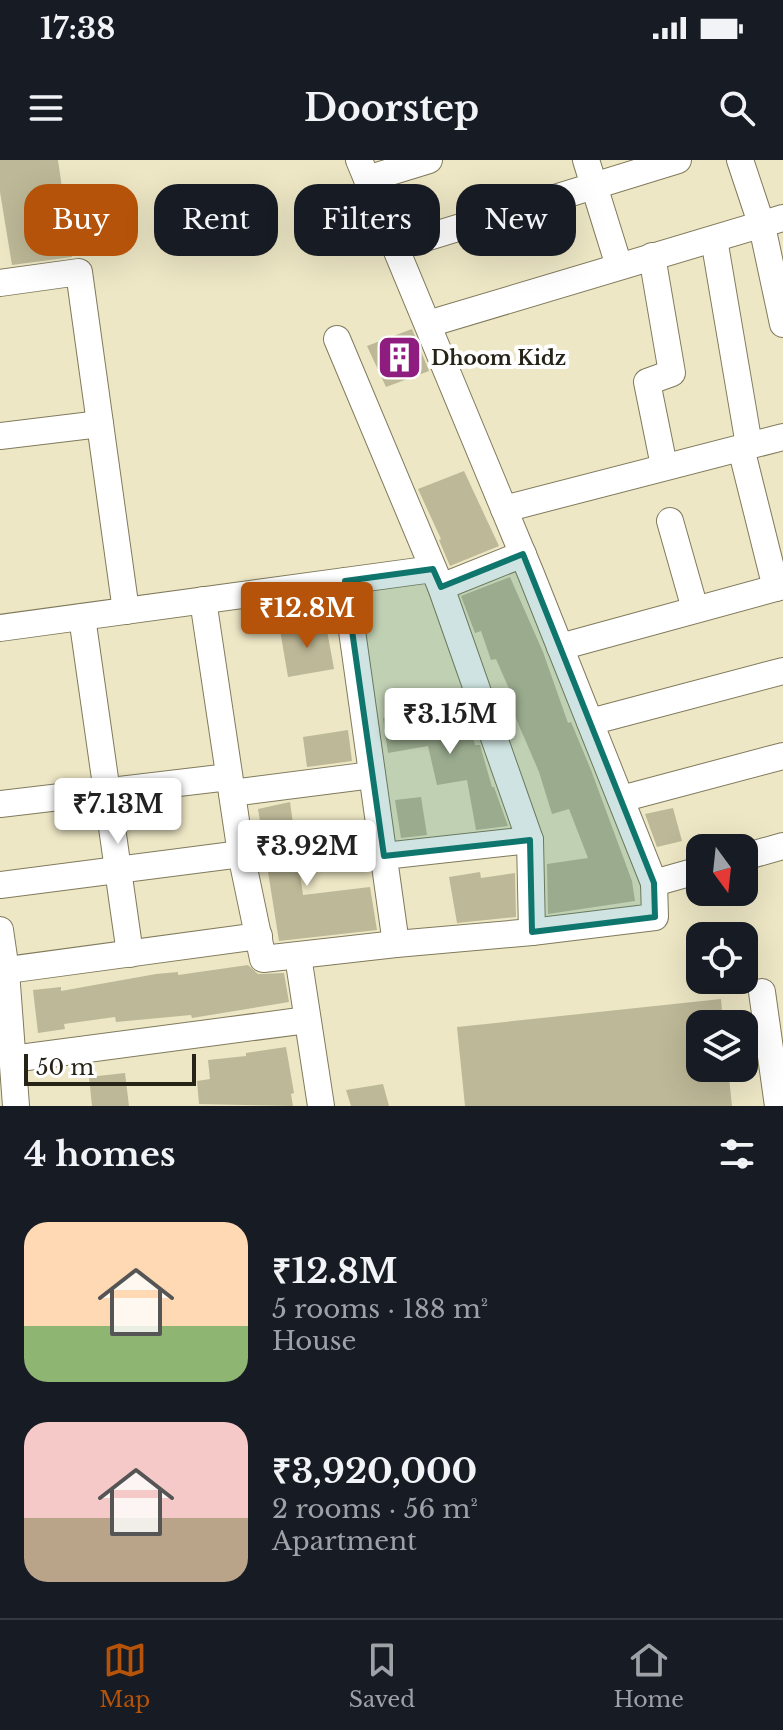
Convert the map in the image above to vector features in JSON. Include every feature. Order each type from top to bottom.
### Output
[{"type":"street","points":[[363,170],[429,160]]},
{"type":"street","points":[[586,160],[619,266]]},
{"type":"street","points":[[440,233],[678,160]]},
{"type":"street","points":[[740,160],[773,222],[783,324]]},
{"type":"street","points":[[428,324],[773,222]]},
{"type":"street","points":[[560,647],[780,587],[745,446],[714,239]]},
{"type":"street","points":[[203,600],[241,854],[263,959],[655,917],[654,883],[400,256]]},
{"type":"street","points":[[652,256],[672,373],[647,382],[664,466]]},
{"type":"street","points":[[0,283],[79,272],[126,611]]},
{"type":"street","points":[[337,339],[437,578],[530,840],[532,932]]},
{"type":"street","points":[[0,436],[100,424]]},
{"type":"street","points":[[504,509],[783,437]]},
{"type":"street","points":[[670,521],[695,609]]},
{"type":"street","points":[[0,628],[345,581],[437,578],[523,554]]},
{"type":"street","points":[[345,581],[396,944]]},
{"type":"street","points":[[82,617],[130,954]]},
{"type":"street","points":[[590,722],[783,671]]},
{"type":"street","points":[[621,799],[783,756]]},
{"type":"street","points":[[0,804],[107,790],[372,775]]},
{"type":"street","points":[[384,856],[530,840]]},
{"type":"street","points":[[758,853],[783,846]]},
{"type":"street","points":[[0,885],[241,854]]},
{"type":"street","points":[[654,883],[686,874]]},
{"type":"street","points":[[0,930],[16,1106]]},
{"type":"street","points":[[3,971],[259,936]]},
{"type":"street","points":[[298,956],[321,1106]]},
{"type":"street","points":[[762,992],[778,1106]]},
{"type":"street","points":[[12,1059],[307,1020]]},
{"type":"highlighted area","points":[[523,554],[654,883],[655,917],[532,932],[530,840],[384,856],[345,581],[433,569],[441,587]]},
{"type":"building","points":[[0,160],[58,160],[61,184],[24,184],[24,256],[72,257],[12,265],[0,192]]},
{"type":"building","name":"Dhoom Kidz","points":[[412,329],[429,371],[386,387],[367,346]]},
{"type":"building","points":[[464,471],[499,546],[450,566],[418,489]]},
{"type":"building","points":[[510,577],[543,652],[568,723],[571,722],[591,770],[632,881],[635,901],[548,914],[547,864],[588,858],[569,809],[552,814],[539,772],[505,693],[510,691],[496,659],[491,660],[481,631],[475,633],[461,596]]},
{"type":"building","points":[[326,625],[334,669],[288,677],[280,630]]},
{"type":"building","points":[[465,704],[475,745],[480,745],[508,826],[476,830],[467,780],[437,785],[428,746],[388,753],[383,718]]},
{"type":"building","points":[[348,730],[352,761],[307,767],[303,737]]},
{"type":"building","points":[[421,797],[427,835],[401,838],[395,800]]},
{"type":"building","points":[[290,802],[303,895],[370,887],[377,930],[279,941],[258,809]]},
{"type":"building","points":[[673,808],[682,841],[657,847],[645,814]]},
{"type":"building","points":[[480,872],[481,878],[515,873],[516,917],[457,923],[449,877]]},
{"type":"building","points":[[248,965],[258,974],[284,973],[289,1002],[192,1018],[191,1015],[116,1022],[115,1017],[64,1024],[65,1029],[38,1033],[33,990],[61,987],[61,991],[156,974],[178,972],[178,975]]},
{"type":"building","points":[[721,999],[722,1010],[686,1010],[686,1082],[729,1082],[732,1106],[465,1106],[457,1027]]},
{"type":"building","points":[[286,1047],[294,1093],[291,1094],[293,1106],[199,1104],[197,1081],[210,1079],[208,1060]]},
{"type":"building","points":[[125,1073],[129,1106],[92,1106],[89,1077]]},
{"type":"building","points":[[383,1084],[389,1106],[351,1106],[346,1090]]},
{"type":"place","name":"Dhoom Kidz","points":[[400,358]]}]
